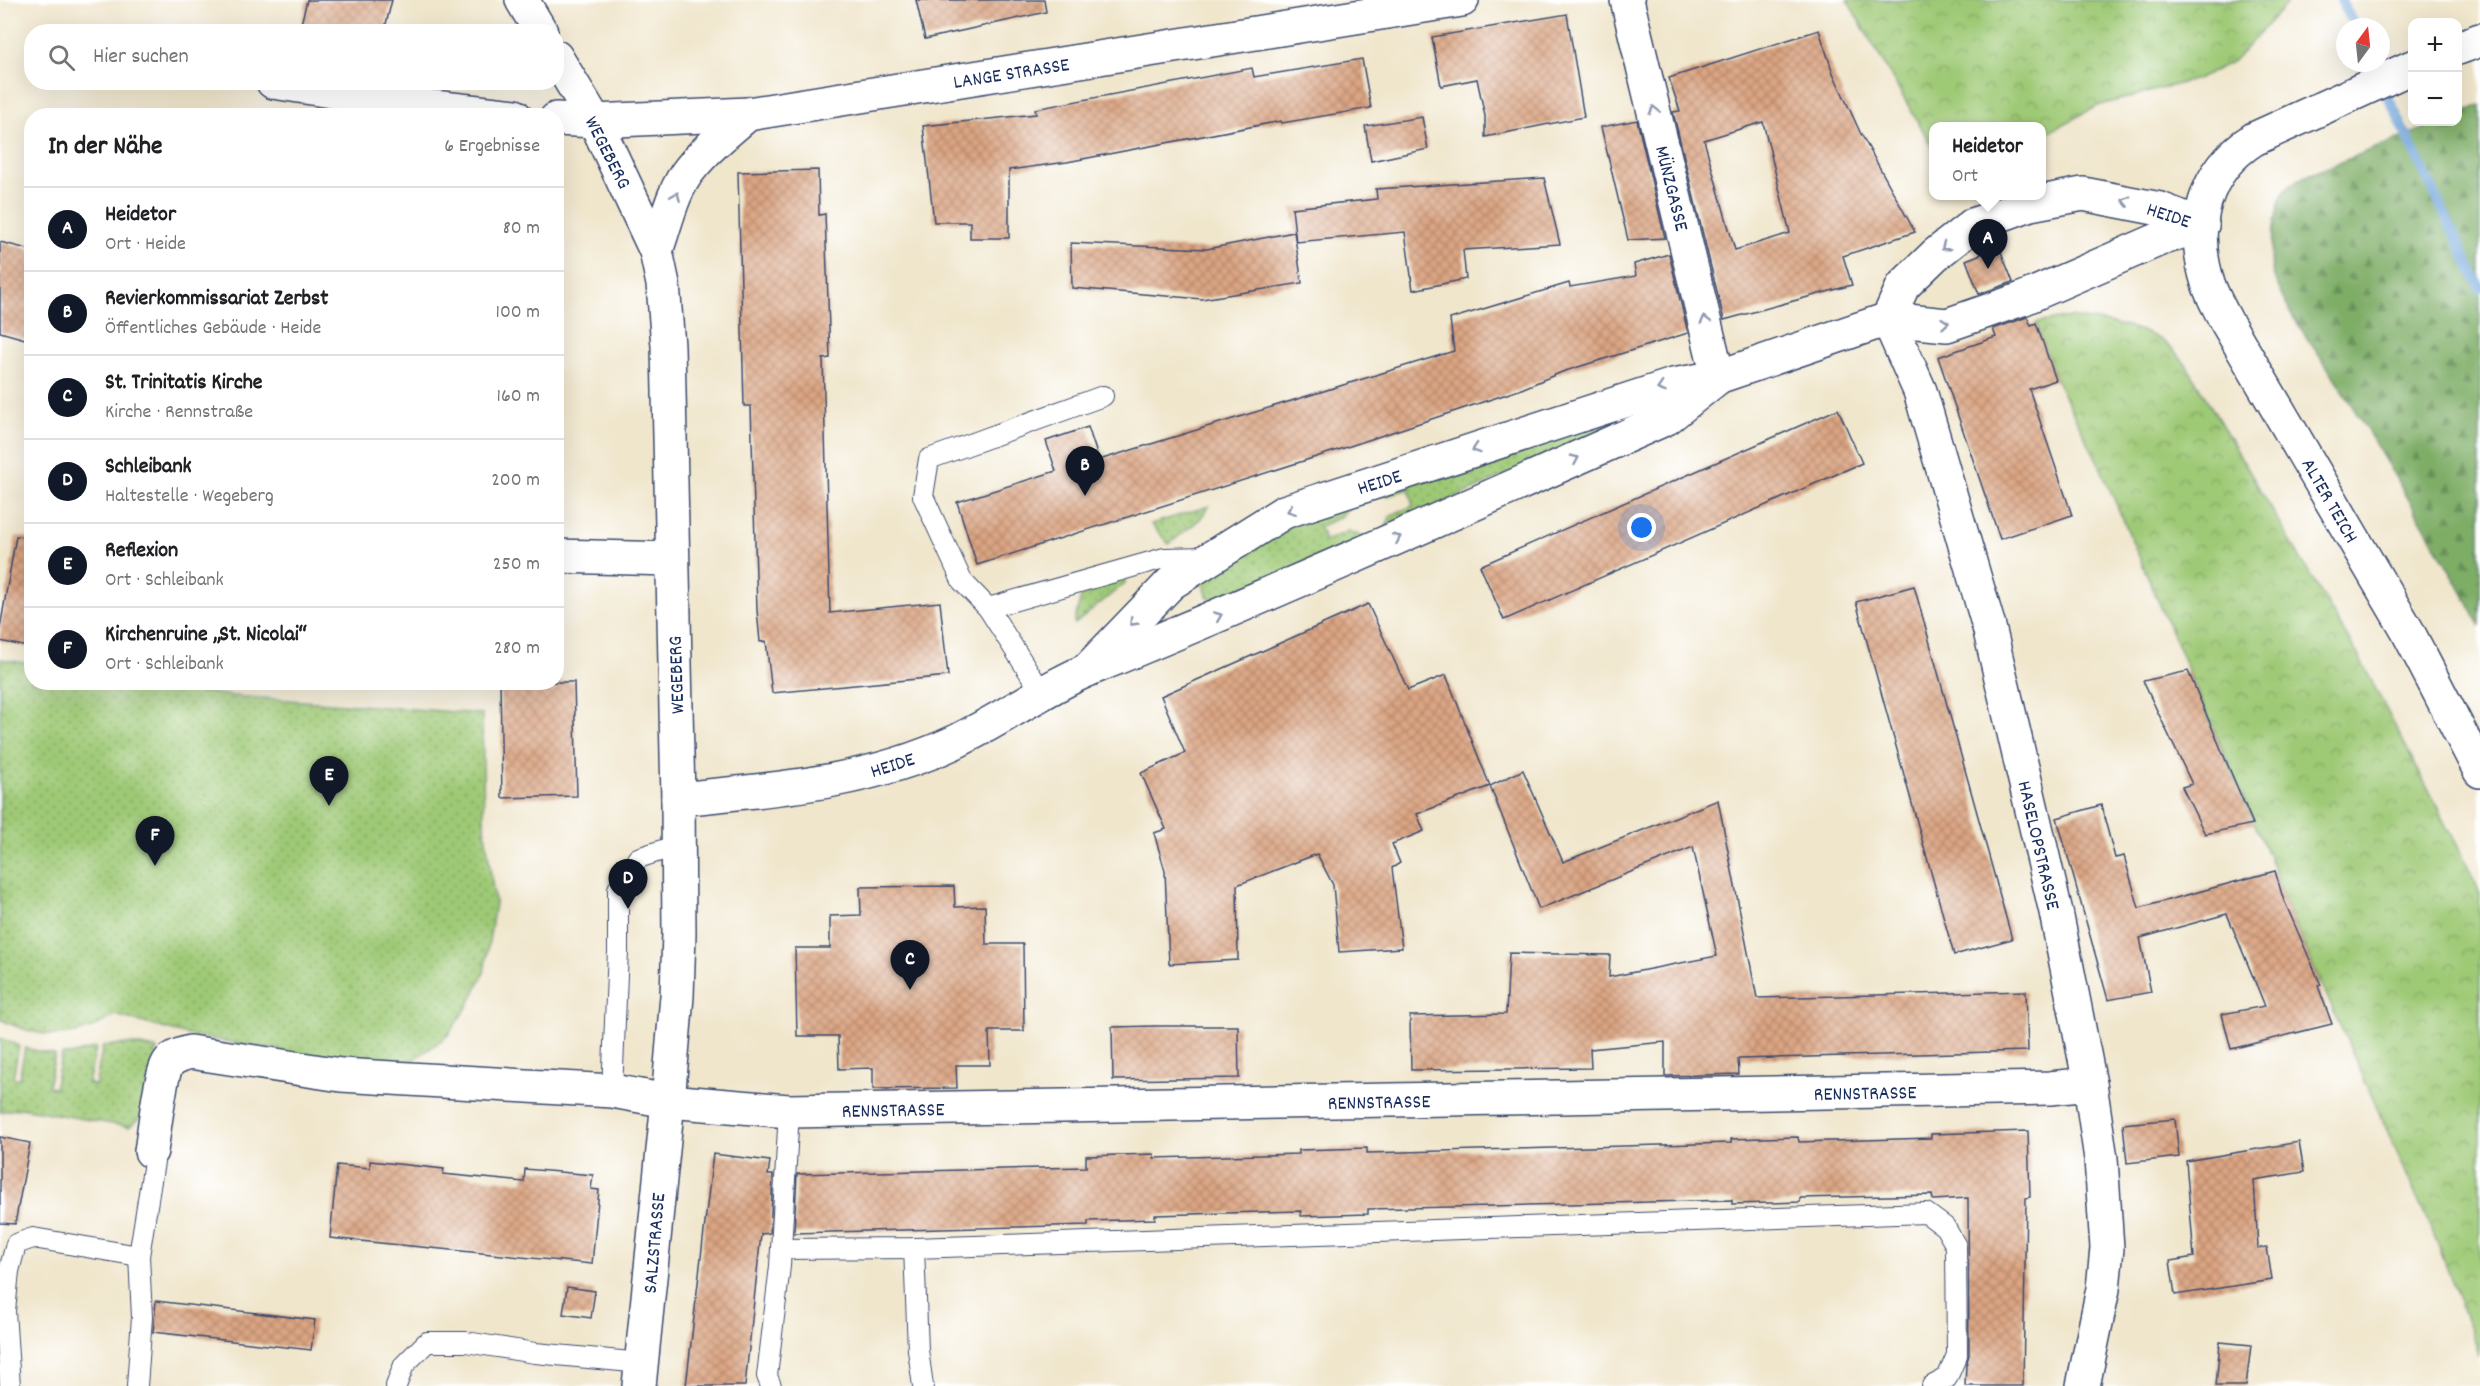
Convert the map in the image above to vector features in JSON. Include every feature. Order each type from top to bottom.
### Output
[{"type":"street","points":[[522,0],[536,24]]},
{"type":"street","name":"LANGE STRASSE","points":[[564,119],[595,121],[748,114],[1462,0]]},
{"type":"street","name":"MÜNZGASSE","points":[[1627,0],[1718,377]]},
{"type":"street","name":"ALTER TEICH","points":[[2408,69],[2254,139],[2235,151],[2216,174],[2205,197],[2202,254],[2208,284],[2226,321],[2407,630],[2480,771]]},
{"type":"street","name":"WEGEBERG","points":[[564,70],[595,121],[656,250],[663,284],[668,346],[678,799],[677,986],[669,1101]]},
{"type":"street","points":[[324,90],[442,108]]},
{"type":"street","points":[[656,250],[677,193],[689,170],[719,139],[748,114]]},
{"type":"street","name":"HEIDE","points":[[1887,319],[1903,286],[1935,255],[1973,225],[2030,204],[2083,194],[2160,209],[2202,225]]},
{"type":"street","name":"HEIDE","points":[[1087,670],[1171,583],[1284,512],[1673,384],[1718,377],[1887,319],[1947,325],[2022,299],[2160,239],[2202,225]]},
{"type":"street","name":"HASELOPSTRASSE","points":[[1887,319],[1920,391],[1989,627],[2056,912],[2090,1084],[2101,1159],[2107,1248],[2103,1289],[2083,1386]]},
{"type":"street","name":"HEIDE","points":[[678,799],[810,786],[882,769],[954,742],[1087,670],[1270,594],[1667,418],[1718,377]]},
{"type":"street","points":[[564,556],[671,560]]},
{"type":"street","name":"RENNSTRASSE","points":[[151,1151],[168,1063],[190,1052],[341,1075],[612,1091],[669,1101],[789,1111],[2050,1088],[2090,1084]]},
{"type":"street","name":"SALZSTRASSE","points":[[640,1375],[669,1101]]},
{"type":"lane","points":[[1043,694],[988,608],[962,581],[923,496],[929,459],[1103,396]]},
{"type":"lane","points":[[988,608],[1164,558],[1213,557]]},
{"type":"lane","points":[[612,1091],[618,951],[618,889],[638,858],[678,844]]},
{"type":"lane","points":[[771,1386],[767,1376],[781,1250],[789,1111]]},
{"type":"lane","points":[[137,1386],[142,1317],[139,1256],[154,1162],[151,1151]]},
{"type":"lane","points":[[781,1250],[914,1248],[1926,1214],[1945,1227],[1956,1246],[1958,1355],[1947,1378],[1932,1386]]},
{"type":"lane","points":[[10,1386],[5,1311],[9,1271],[16,1244],[33,1238],[139,1256]]},
{"type":"lane","points":[[914,1248],[918,1350],[923,1386]]},
{"type":"lane","points":[[396,1386],[404,1365],[427,1342],[466,1342],[535,1353],[640,1375]]},
{"type":"green space","points":[[1847,0],[2290,0],[2234,61],[2197,79],[2097,106],[2046,134],[2046,122],[1929,122],[1929,141]]},
{"type":"green space","points":[[2480,105],[2480,626],[2394,475],[2340,386],[2291,313],[2276,282],[2271,261],[2279,204],[2282,195],[2291,185],[2301,178],[2430,126],[2462,126],[2462,112]]},
{"type":"green space","points":[[2070,317],[2121,325],[2158,338],[2168,345],[2187,366],[2359,657],[2467,864],[2480,894],[2480,1356],[2437,1242],[2283,898],[2275,871],[2099,464],[2056,380],[2036,323]]},
{"type":"green space","points":[[1642,403],[1647,412],[1385,529],[1391,515],[1413,506],[1409,489],[1387,496],[1370,494]]},
{"type":"green space","points":[[1353,500],[1342,516],[1319,527],[1325,541],[1349,531],[1366,538],[1217,601],[1208,598],[1203,582],[1281,528]]},
{"type":"green space","points":[[1209,506],[1200,519],[1169,544],[1151,524]]},
{"type":"green space","points":[[1120,579],[1125,580],[1125,583],[1074,623],[1082,593]]},
{"type":"green space","points":[[0,659],[24,663],[24,690],[194,690],[232,696],[482,714],[484,824],[495,903],[484,973],[468,1006],[447,1036],[407,1065],[340,1061],[188,1035],[115,1015],[86,1030],[59,1035],[30,1031],[0,1019]]},
{"type":"green space","points":[[0,1038],[19,1046],[13,1077],[19,1079],[25,1048],[55,1055],[48,1086],[54,1089],[62,1054],[70,1055],[96,1048],[88,1083],[95,1086],[103,1046],[129,1044],[157,1049],[140,1118],[129,1127],[21,1108],[0,1112]]},
{"type":"building","points":[[307,0],[392,0],[386,24],[301,24]]},
{"type":"building","points":[[916,0],[1044,0],[1046,12],[925,39]]},
{"type":"building","points":[[1567,14],[1584,117],[1485,137],[1485,116],[1477,79],[1441,86],[1432,37]]},
{"type":"building","points":[[1819,30],[1833,73],[1860,132],[1915,232],[1843,256],[1852,285],[1724,320],[1673,112],[1680,111],[1669,78]],"holes":[[[1763,122],[1790,233],[1735,250],[1704,140]]]},
{"type":"building","points":[[1362,59],[1371,108],[1282,123],[1281,121],[1067,162],[1009,170],[1009,238],[970,238],[970,222],[934,222],[923,126],[1036,114],[1035,109],[1252,68],[1254,77]]},
{"type":"building","points":[[1422,117],[1428,149],[1371,161],[1365,126]]},
{"type":"building","points":[[1637,120],[1665,238],[1628,240],[1601,127]]},
{"type":"building","points":[[818,170],[819,215],[825,214],[830,358],[823,359],[830,613],[940,602],[948,676],[772,693],[766,641],[760,642],[757,610],[751,406],[744,406],[738,172]]},
{"type":"building","points":[[1544,178],[1560,244],[1463,250],[1466,279],[1413,290],[1405,232],[1296,242],[1292,208],[1377,199],[1376,189]]},
{"type":"building","points":[[1294,232],[1302,283],[1202,299],[1072,288],[1071,243],[1207,249]]},
{"type":"building","points":[[0,242],[24,248],[24,339],[0,332]]},
{"type":"building","points":[[1999,247],[2013,282],[1979,294],[1966,260]]},
{"type":"building","points":[[1669,254],[1688,333],[1562,372],[1519,390],[1338,450],[977,565],[957,502],[1056,471],[1046,441],[1088,427],[1099,460],[1454,351],[1450,319],[1569,283],[1570,287],[1636,276],[1634,264]]},
{"type":"building","points":[[2027,317],[2031,325],[2036,323],[2056,380],[2029,389],[2072,515],[2000,539],[1938,357],[1996,337],[1993,329]]},
{"type":"building","points":[[1838,409],[1862,463],[1504,620],[1480,566]]},
{"type":"building","points":[[16,536],[24,537],[24,646],[0,641],[0,628]]},
{"type":"building","points":[[1914,586],[2012,939],[1954,955],[1856,602]]},
{"type":"building","points":[[1368,604],[1408,690],[1446,675],[1490,786],[1417,814],[1424,831],[1392,844],[1400,863],[1392,868],[1402,948],[1339,952],[1333,885],[1317,854],[1237,885],[1238,960],[1169,964],[1165,871],[1154,833],[1166,829],[1141,773],[1185,753],[1161,696]]},
{"type":"building","points":[[2188,671],[2253,824],[2205,834],[2182,787],[2192,784],[2143,681]]},
{"type":"building","points":[[564,682],[574,682],[577,796],[502,798],[500,690],[564,690]]},
{"type":"building","points":[[1523,770],[1563,862],[1718,800],[1757,998],[2026,991],[2028,1051],[1738,1059],[1739,1074],[1665,1076],[1665,1042],[1590,1049],[1591,1068],[1411,1070],[1410,1016],[1506,1014],[1509,953],[1610,955],[1609,977],[1717,956],[1693,847],[1539,909],[1490,786]]},
{"type":"building","points":[[2101,805],[2115,858],[2124,856],[2139,908],[2275,871],[2283,898],[2321,985],[2318,986],[2332,1024],[2231,1049],[2222,1014],[2265,1006],[2227,914],[2140,938],[2151,992],[2108,1000],[2057,818]]},
{"type":"building","points":[[954,886],[955,907],[985,906],[986,944],[1023,944],[1024,1031],[989,1031],[990,1065],[956,1065],[957,1088],[873,1089],[873,1068],[839,1069],[838,1036],[797,1036],[795,948],[830,948],[830,916],[861,915],[860,887]]},
{"type":"building","points":[[1238,1026],[1239,1078],[1113,1080],[1112,1027]]},
{"type":"building","points":[[2175,1119],[2179,1157],[2127,1163],[2123,1124]]},
{"type":"building","points":[[2028,1131],[2030,1197],[2026,1198],[2023,1386],[1965,1386],[1969,1355],[1968,1198],[1933,1200],[1932,1195],[1800,1198],[1800,1202],[1732,1204],[1732,1200],[1368,1209],[1368,1214],[1301,1216],[1301,1211],[1155,1215],[1155,1219],[1088,1221],[1088,1225],[794,1233],[797,1174],[1086,1167],[1086,1156],[1154,1154],[1154,1158],[1299,1154],[1299,1150],[1367,1148],[1367,1153],[1731,1143],[1731,1139],[1798,1137],[1799,1142],[1931,1138],[1931,1134]]},
{"type":"building","points":[[0,1137],[30,1143],[15,1224],[0,1223]]},
{"type":"building","points":[[2299,1142],[2304,1172],[2254,1180],[2258,1248],[2267,1247],[2272,1280],[2175,1295],[2170,1261],[2194,1257],[2186,1161]]},
{"type":"building","points":[[713,1154],[770,1161],[768,1175],[773,1175],[770,1233],[761,1234],[745,1386],[686,1386]]},
{"type":"building","points":[[370,1161],[444,1169],[443,1174],[524,1182],[525,1169],[593,1175],[591,1189],[599,1190],[592,1264],[330,1238],[337,1165],[370,1168]]},
{"type":"building","points":[[567,1287],[595,1291],[591,1318],[563,1314]]},
{"type":"building","points":[[156,1301],[315,1320],[311,1350],[153,1332]]},
{"type":"building","points":[[2220,1342],[2251,1345],[2246,1386],[2216,1386]]},
{"type":"waterway","points":[[2341,0],[2350,18]]},
{"type":"waterway","points":[[2376,72],[2480,288]]},
{"type":"place","name":"Heidetor","points":[[1988,269]]},
{"type":"place","name":"Revierkommissariat Zerbst","points":[[1085,496]]},
{"type":"place","name":"Reflexion","points":[[329,806]]},
{"type":"place","name":"Kirchenruine „St. Nicolai“","points":[[155,866]]},
{"type":"place","name":"Schleibank","points":[[628,909]]},
{"type":"place","name":"St. Trinitatis Kirche","points":[[910,990]]}]
